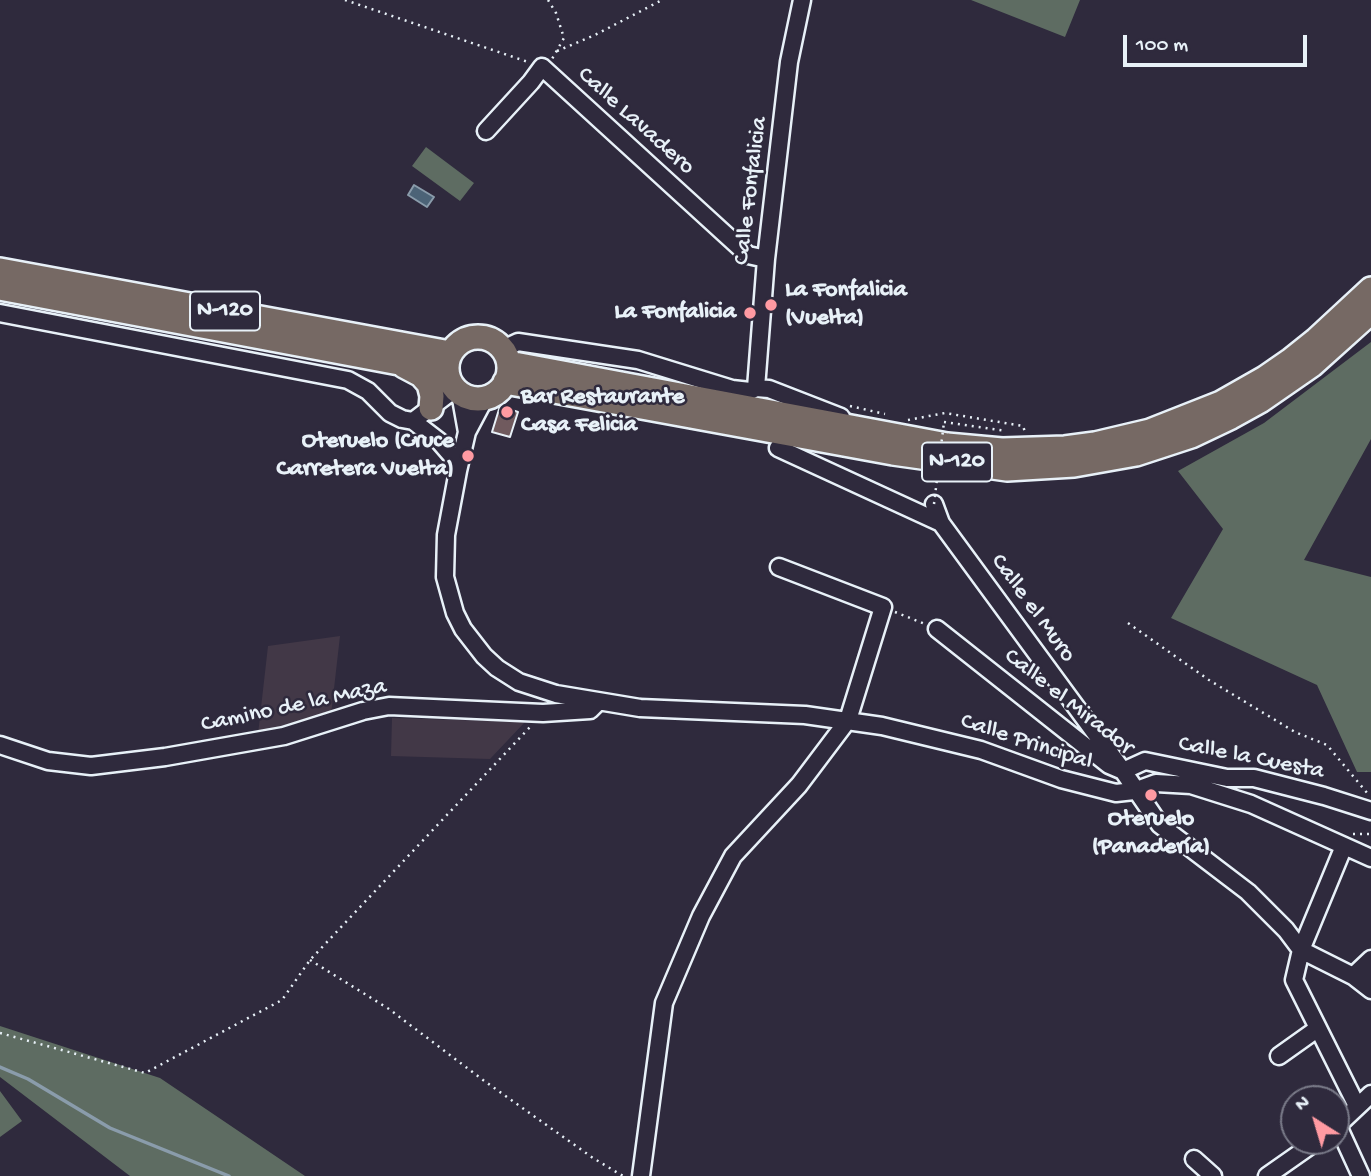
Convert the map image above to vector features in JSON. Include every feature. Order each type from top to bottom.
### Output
[{"type":"highway","name":"N-120","points":[[0,270],[453,377]]},
{"type":"highway","name":"N-120","points":[[0,288],[396,361],[453,377],[472,398],[485,398]]},
{"type":"highway","name":"N-120","points":[[506,365],[891,426],[975,448],[1026,450],[1095,444],[1150,432],[1221,403],[1265,378],[1317,340],[1371,289]]},
{"type":"highway","name":"N-120","points":[[453,377],[462,341],[477,337],[492,340],[506,365],[893,453],[1007,469],[1074,465],[1136,454],[1191,436],[1231,417],[1260,401],[1312,365],[1371,312]]},
{"type":"highway","points":[[396,361],[421,375],[429,384],[432,396],[422,414]]},
{"type":"highway","points":[[485,398],[497,392],[506,365]]},
{"type":"street","name":"Calle Fonfalicia","points":[[756,388],[766,260],[789,62],[802,0]]},
{"type":"street","name":"Calle Lavadero","points":[[486,131],[542,67],[748,255],[766,260]]},
{"type":"street","points":[[0,313],[348,380],[368,391],[401,419],[422,414],[453,377]]},
{"type":"street","points":[[506,365],[518,342],[618,356],[732,389],[769,389],[891,426]]},
{"type":"street","points":[[453,377],[467,432]]},
{"type":"street","points":[[467,432],[485,398]]},
{"type":"street","points":[[422,414],[452,456],[458,471]]},
{"type":"street","name":"Calle Principal","points":[[467,432],[444,555],[449,595],[463,629],[484,656],[519,682],[556,694],[598,702],[673,710],[805,715],[848,720],[954,743],[1096,789],[1115,793],[1134,790]]},
{"type":"street","points":[[778,448],[941,523]]},
{"type":"street","name":"Calle el Muro","points":[[934,504],[941,523],[1123,771]]},
{"type":"street","points":[[641,1176],[664,1003],[701,916],[733,856],[799,785],[848,720],[883,607],[779,567]]},
{"type":"street","name":"Calle el Mirador","points":[[937,629],[1109,765],[1123,771],[1134,790],[1156,783],[1191,785],[1251,804],[1371,858]]},
{"type":"street","name":"Camino de la Maza","points":[[0,744],[48,761],[91,766],[165,757],[284,736],[362,711],[389,706],[543,713],[590,710],[598,702]]},
{"type":"street","name":"Calle la Cuesta","points":[[1123,771],[1145,761],[1227,778],[1254,778],[1371,811]]},
{"type":"street","points":[[1134,790],[1160,825],[1248,892],[1286,930],[1300,950],[1353,976],[1371,990]]},
{"type":"street","points":[[1344,846],[1300,950],[1294,980],[1357,1106]]},
{"type":"street","points":[[1353,976],[1371,959]]},
{"type":"street","points":[[1353,976],[1371,977]]},
{"type":"street","points":[[1279,1056],[1317,1029]]},
{"type":"street","points":[[1350,1113],[1371,1094]]},
{"type":"street","points":[[1350,1154],[1361,1176]]},
{"type":"street","points":[[1267,1176],[1297,1155]]},
{"type":"street","points":[[1194,1159],[1213,1176]]},
{"type":"path","points":[[345,0],[542,67],[553,58],[564,38],[556,13],[548,0]]},
{"type":"path","points":[[557,51],[595,35],[662,0]]},
{"type":"path","points":[[845,405],[891,426]]},
{"type":"path","points":[[908,420],[945,413],[1023,426],[1025,434]]},
{"type":"path","points":[[934,504],[944,422],[1012,432]]},
{"type":"path","points":[[883,607],[937,629]]},
{"type":"path","points":[[1128,623],[1209,680],[1295,732],[1327,745],[1368,794]]},
{"type":"path","points":[[0,1033],[145,1073],[282,1000],[310,960],[543,713]]},
{"type":"path","points":[[310,960],[389,1009],[483,1080],[593,1158],[623,1176]]},
{"type":"shaded area","points":[[340,636],[331,715],[258,734],[268,646]]},
{"type":"shaded area","points":[[392,718],[525,722],[490,759],[391,756]]},
{"type":"green space","points":[[971,0],[1080,0],[1065,37]]},
{"type":"green space","points":[[426,147],[474,183],[460,201],[412,166]]},
{"type":"green space","points":[[1371,342],[1371,439],[1304,560],[1371,577],[1371,772],[1357,772],[1317,685],[1171,618],[1223,529],[1178,471],[1264,423]]},
{"type":"green space","points":[[0,1026],[160,1078],[305,1176],[130,1176],[0,1077]]},
{"type":"green space","points":[[0,1091],[22,1121],[0,1137]]},
{"type":"water","points":[[414,185],[434,197],[427,207],[408,195]]},
{"type":"building","points":[[500,406],[518,412],[510,437],[492,432]]},
{"type":"waterway","points":[[0,1067],[28,1079],[110,1128],[229,1176]]},
{"type":"place","name":"La Fonfalicia (Vuelta)","points":[[771,305]]},
{"type":"place","name":"La Fonfalicia","points":[[750,313]]},
{"type":"place","name":"Bar Restaurante Casa Felicia","points":[[507,412]]},
{"type":"place","name":"Oteruelo (Cruce Carretera Vuelta)","points":[[468,456]]},
{"type":"place","name":"Oteruelo (Panadería)","points":[[1151,795]]}]
